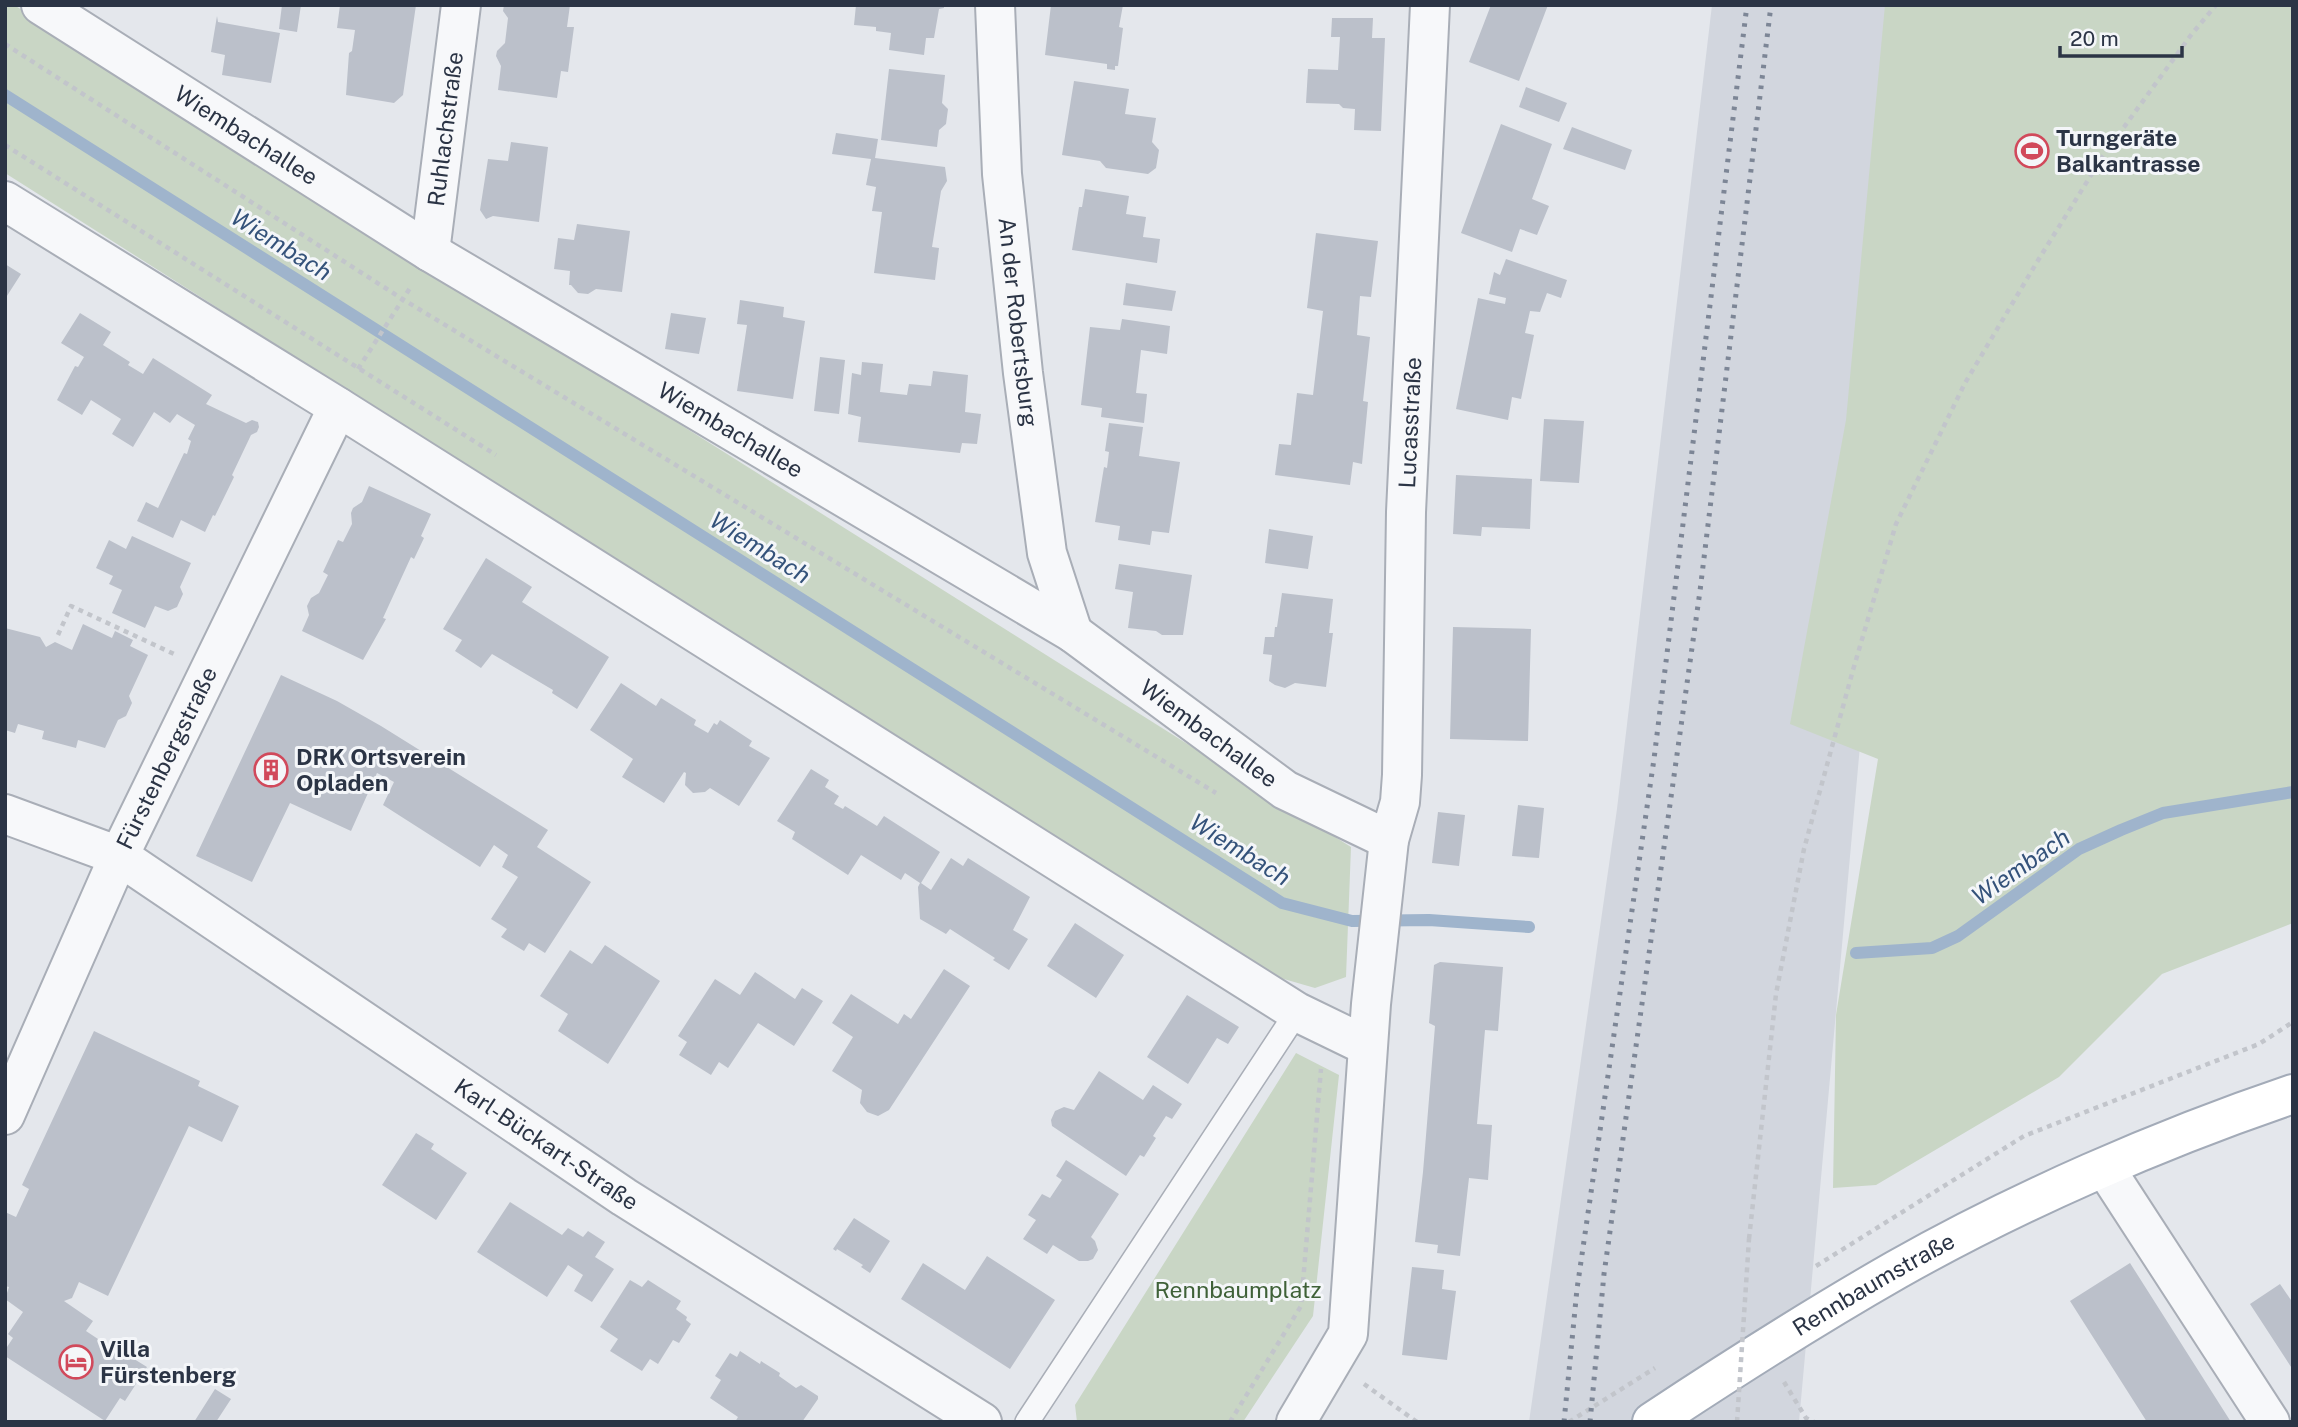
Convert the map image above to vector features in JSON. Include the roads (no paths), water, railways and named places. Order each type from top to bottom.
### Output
[{"type":"main road","name":"Rennbaumstraße","points":[[1653,1422],[1763,1349],[1897,1269],[2105,1168],[2236,1114],[2293,1094]]},
{"type":"street","name":"Wiembachallee","points":[[41,5],[430,252],[1073,633],[1284,790],[1387,856]]},
{"type":"street","name":"Ruhlachstraße","points":[[430,252],[461,5]]},
{"type":"street","name":"An der Robertsburg","points":[[995,5],[1002,174],[1023,373],[1047,553],[1073,633]]},
{"type":"street","name":"Lucasstraße","points":[[1387,856],[1400,802],[1402,775],[1406,512],[1430,5]]},
{"type":"street","points":[[5,201],[338,407],[1311,1019],[1367,1046]]},
{"type":"street","name":"Fürstenbergstraße","points":[[5,1115],[119,856],[338,407]]},
{"type":"street","name":"Karl-Bückart-Straße","points":[[5,814],[119,856],[624,1197],[982,1422]]},
{"type":"street","points":[[1296,1422],[1348,1334],[1367,1046],[1387,856]]},
{"type":"street","points":[[2105,1168],[2270,1422]]},
{"type":"lane","points":[[1027,1422],[1311,1019]]},
{"type":"waterway","name":"Wiembach","points":[[5,95],[1282,903],[1352,921],[1429,920],[1529,927]]},
{"type":"waterway","name":"Wiembach","points":[[1856,953],[1932,948],[1958,936],[2079,849],[2163,813],[2293,792]]},
{"type":"railway","points":[[1564,1422],[1577,1289],[1654,759],[1747,5]]},
{"type":"railway","points":[[1590,1422],[1604,1274],[1700,591],[1771,5]]},
{"type":"place","name":"Turngeräte Balkantrasse","points":[[2032,151]]},
{"type":"place","name":"DRK Ortsverein Opladen","points":[[271,770]]},
{"type":"place","name":"Villa Fürstenberg","points":[[76,1362]]},
{"type":"park label","name":"Rennbaumplatz","points":[[1238,1290]]}]
